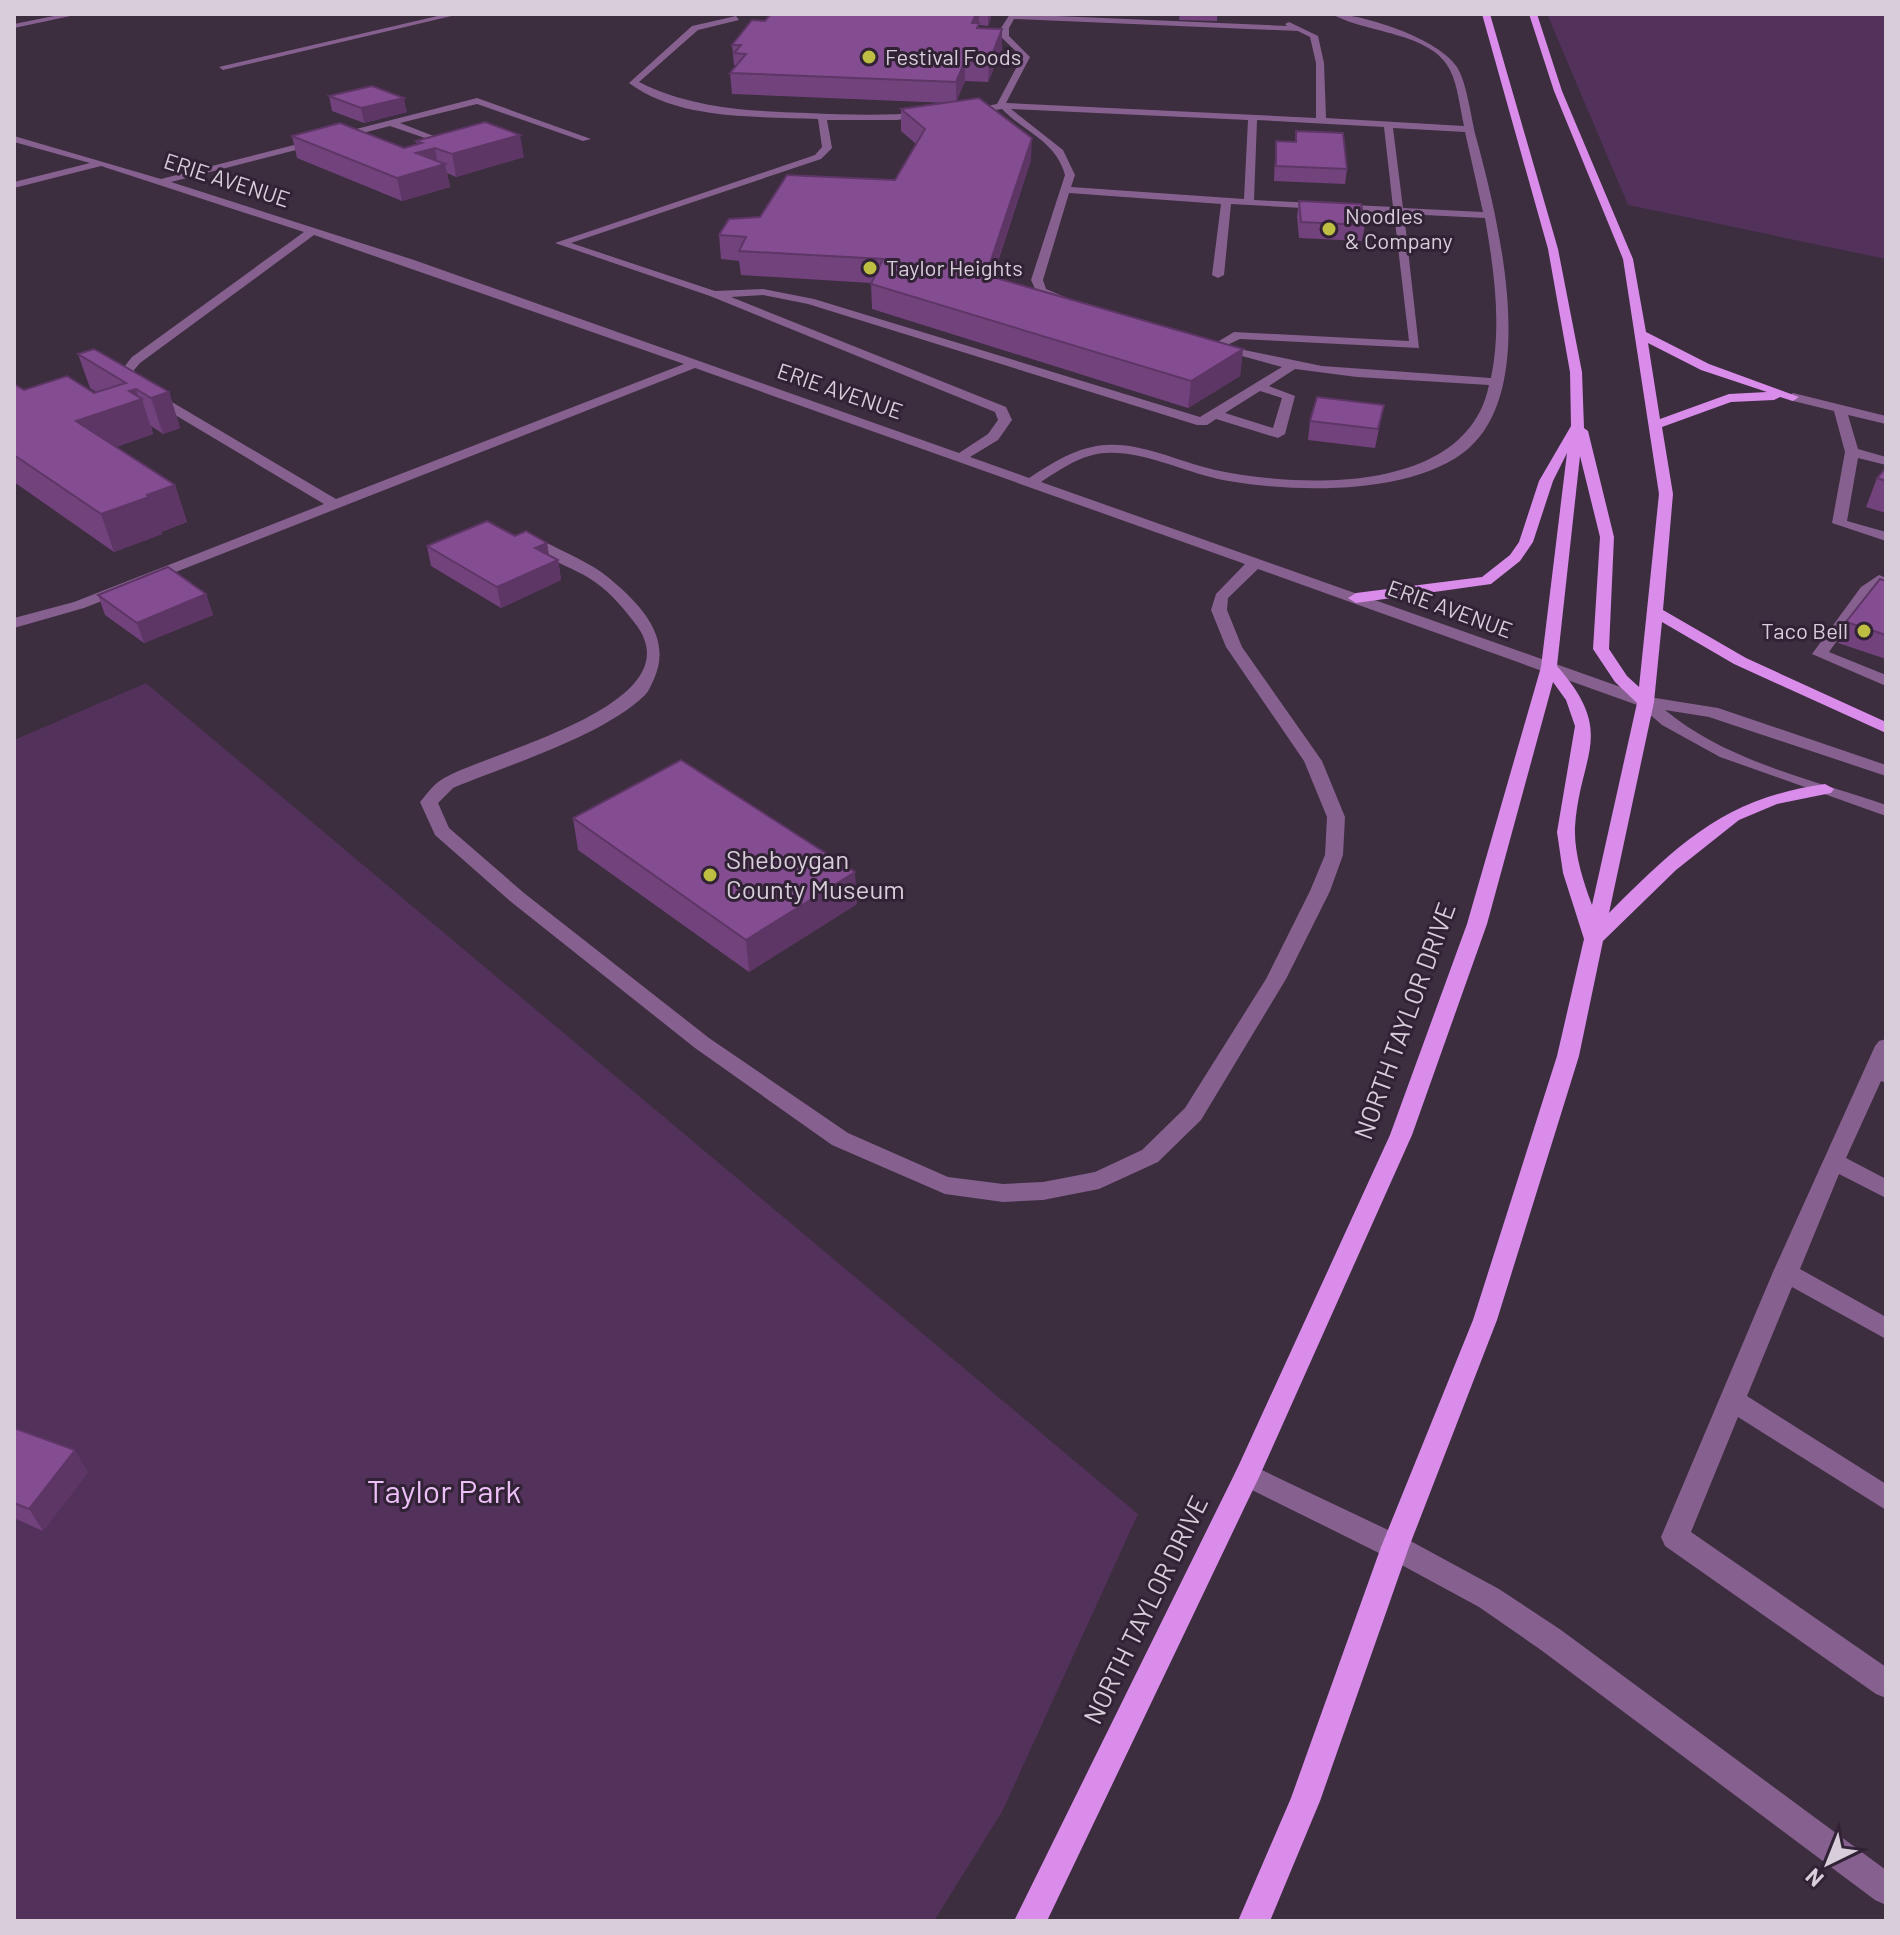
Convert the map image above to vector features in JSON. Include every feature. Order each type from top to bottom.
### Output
[{"type":"main road","name":"NORTH TAYLOR DRIVE","points":[[1030,1921],[1247,1475],[1401,1135],[1477,924],[1549,667],[1578,419],[1576,372],[1553,249],[1486,14]]},
{"type":"main road","points":[[1254,1921],[1305,1801],[1395,1547],[1485,1320],[1510,1247],[1568,1056],[1646,702],[1666,494],[1628,259],[1558,91],[1533,14]]},
{"type":"main road","points":[[1640,334],[1705,367],[1793,397]]},
{"type":"main road","points":[[1655,425],[1729,398],[1793,397]]},
{"type":"main road","points":[[1356,598],[1477,584],[1506,566],[1526,542],[1546,481],[1578,419]]},
{"type":"main road","points":[[1578,419],[1607,537],[1601,649],[1621,679],[1646,702]]},
{"type":"main road","points":[[1654,611],[1740,661],[1886,728]]},
{"type":"main road","points":[[1549,667],[1571,690],[1580,706],[1585,732],[1566,829],[1574,882],[1594,939]]},
{"type":"main road","points":[[1594,939],[1661,874],[1712,832],[1752,807],[1825,789]]},
{"type":"street","points":[[14,26],[76,14]]},
{"type":"street","points":[[223,67],[456,14]]},
{"type":"street","points":[[1031,482],[1062,460],[1078,453],[1112,448],[1128,449],[1192,469],[1257,481],[1298,484],[1382,478],[1411,472],[1455,453],[1483,422],[1499,382],[1502,357],[1499,273],[1489,215],[1455,72],[1447,58],[1424,44],[1336,14]]},
{"type":"street","points":[[1075,303],[1041,291],[1037,280],[1070,175],[1067,160],[1048,140],[1009,114],[1000,102],[1026,57],[1005,37],[1005,28],[1014,15],[1162,18],[1301,29]]},
{"type":"street","points":[[736,18],[695,28],[633,83],[655,95],[697,107],[735,113],[894,119],[934,114]]},
{"type":"street","points":[[1280,19],[1314,36],[1320,60],[1321,120]]},
{"type":"street","points":[[160,182],[477,101],[586,139]]},
{"type":"street","points":[[948,113],[1003,106],[1469,129]]},
{"type":"street","points":[[1249,203],[1253,116]]},
{"type":"street","points":[[822,117],[827,148],[818,157],[560,243],[714,294],[1001,410],[1005,420],[997,432],[961,457]]},
{"type":"street","points":[[391,123],[462,149]]},
{"type":"street","points":[[1388,124],[1415,345],[1238,335],[1210,345],[1292,366],[1334,373],[1499,382]]},
{"type":"street","name":"ERIE AVENUE","points":[[14,139],[101,163],[312,231],[696,363],[1646,702],[1712,712],[1886,771]]},
{"type":"street","points":[[14,185],[101,163]]},
{"type":"street","points":[[1065,190],[1489,215]]},
{"type":"street","points":[[1218,275],[1226,201]]},
{"type":"street","points":[[312,231],[136,360],[128,369],[128,377],[134,385],[335,505]]},
{"type":"street","points":[[714,294],[763,292],[810,301],[1202,422],[1292,366]]},
{"type":"street","points":[[14,623],[79,605],[696,363]]},
{"type":"street","points":[[1214,414],[1278,434],[1289,396],[1259,387]]},
{"type":"street","points":[[1793,397],[1883,414]]},
{"type":"street","points":[[1840,408],[1852,452],[1839,523],[1886,537]]},
{"type":"street","points":[[1852,452],[1886,461]]},
{"type":"street","points":[[540,545],[601,579],[624,600],[647,629],[654,648],[650,670],[640,691],[593,721],[447,784],[429,802],[441,831],[517,897],[702,1043],[840,1139],[945,1185],[1003,1193],[1043,1191],[1099,1180],[1150,1156],[1193,1114],[1276,979],[1320,891],[1334,855],[1336,817],[1313,761],[1234,647],[1219,610],[1221,597],[1256,562]]},
{"type":"street","points":[[1886,583],[1879,580],[1866,590],[1820,654],[1886,681]]},
{"type":"street","name":"ERIE AVENUE","points":[[1646,702],[1684,734],[1886,811]]},
{"type":"street","points":[[1886,1046],[1881,1072],[1833,1161],[1675,1537],[1886,1684]]},
{"type":"street","points":[[1833,1161],[1886,1189]]},
{"type":"street","points":[[1785,1272],[1886,1329]]},
{"type":"street","points":[[1732,1400],[1886,1498]]},
{"type":"street","points":[[1247,1475],[1476,1590],[1551,1640],[1886,1889]]},
{"type":"green space","points":[[1547,14],[1886,14],[1886,259],[1628,205]]},
{"type":"green space","name":"Taylor Park","points":[[146,683],[1138,1514],[1002,1812],[934,1921],[14,1921],[14,740]]},
{"type":"building","name":"Festival Foods","points":[[771,14],[976,14],[972,23],[979,23],[977,28],[1002,29],[989,62],[965,61],[956,82],[730,73],[746,54],[734,53],[741,45],[732,45],[752,20],[765,21]]},
{"type":"building","points":[[372,86],[404,98],[361,108],[329,96]]},
{"type":"building","name":"Taylor Heights","points":[[979,98],[1032,138],[986,275],[1243,349],[1191,381],[871,284],[883,259],[739,251],[746,237],[719,235],[729,219],[760,217],[787,175],[895,180],[925,129],[901,109]]},
{"type":"building","points":[[485,122],[520,135],[452,154],[435,148],[416,153],[445,164],[397,178],[292,136],[340,123],[404,148],[422,143],[416,141]]},
{"type":"building","points":[[1296,131],[1343,133],[1347,169],[1276,166],[1276,141],[1296,142]]},
{"type":"building","points":[[1299,201],[1361,204],[1365,225],[1301,222]]},
{"type":"building","points":[[94,349],[169,392],[151,398],[136,389],[129,391],[142,399],[76,421],[175,485],[101,514],[14,455],[14,384],[24,390],[67,376],[94,393],[126,383],[78,354]]},
{"type":"building","points":[[1317,397],[1384,405],[1378,429],[1310,421]]},
{"type":"building","points":[[1886,468],[1886,481],[1877,478]]},
{"type":"building","points":[[487,521],[515,536],[526,531],[547,543],[535,548],[558,560],[497,587],[427,546]]},
{"type":"building","points":[[168,567],[206,594],[137,623],[98,595]]},
{"type":"building","points":[[1880,579],[1886,581],[1886,635],[1846,622]]},
{"type":"building","points":[[681,760],[855,872],[746,940],[573,818]]},
{"type":"building","points":[[14,1428],[75,1450],[29,1509],[14,1503]]},
{"type":"place","name":"Festival Foods","points":[[869,57]]},
{"type":"place","name":"Noodles & Company","points":[[1329,229]]},
{"type":"place","name":"Taylor Heights","points":[[870,268]]},
{"type":"place","name":"Taco Bell","points":[[1864,631]]},
{"type":"place","name":"Sheboygan County Museum","points":[[710,875]]}]
